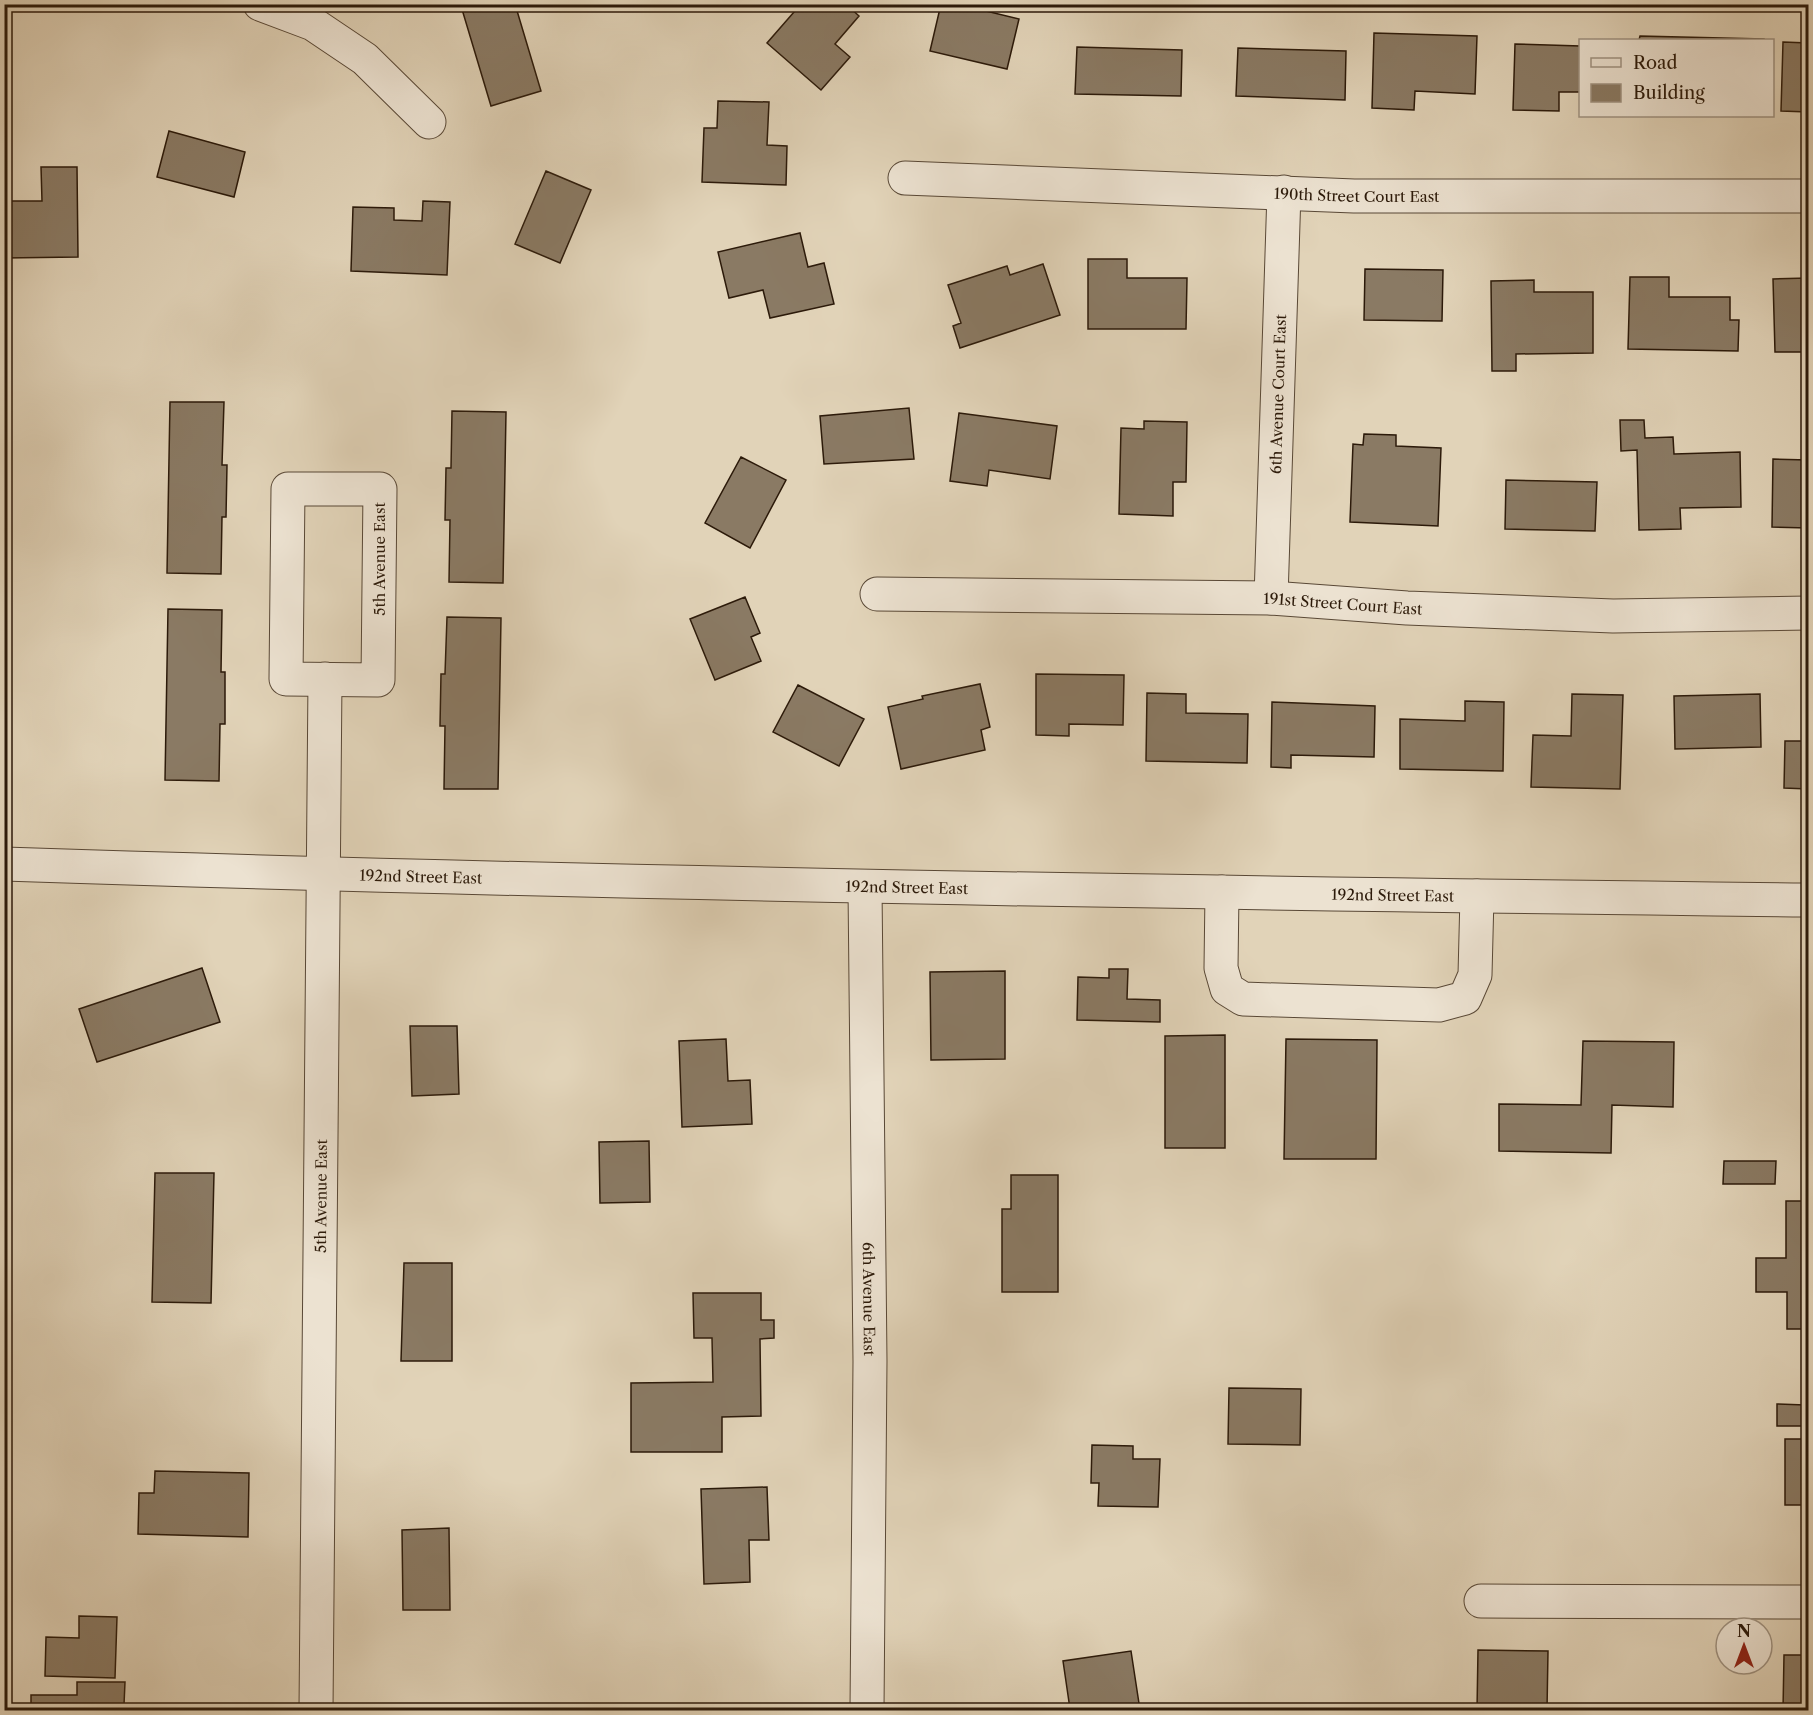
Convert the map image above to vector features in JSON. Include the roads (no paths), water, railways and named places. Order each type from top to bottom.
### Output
[{"type":"street","points":[[260,4],[313,24],[365,59],[429,122]]},
{"type":"street","name":"190th Street Court East","points":[[905,178],[1354,196],[1809,196]]},
{"type":"street","name":"6th Avenue Court East","points":[[1271,598],[1284,192]]},
{"type":"street","name":"5th Avenue East","points":[[288,489],[380,489],[378,680],[325,679],[286,679],[288,489]]},
{"type":"street","name":"191st Street Court East","points":[[877,594],[1271,598],[1407,608],[1613,616],[1809,613]]},
{"type":"street","name":"5th Avenue East","points":[[316,1710],[325,679]]},
{"type":"street","name":"192nd Street East","points":[[4,864],[324,875],[865,888],[1809,900]]},
{"type":"street","name":"6th Avenue East","points":[[865,888],[870,1361],[867,1710]]},
{"type":"street","points":[[1222,892],[1221,968],[1227,990],[1243,999],[1439,1005],[1466,998],[1475,975],[1478,896]]},
{"type":"street","points":[[1481,1600],[1809,1602]]}]
